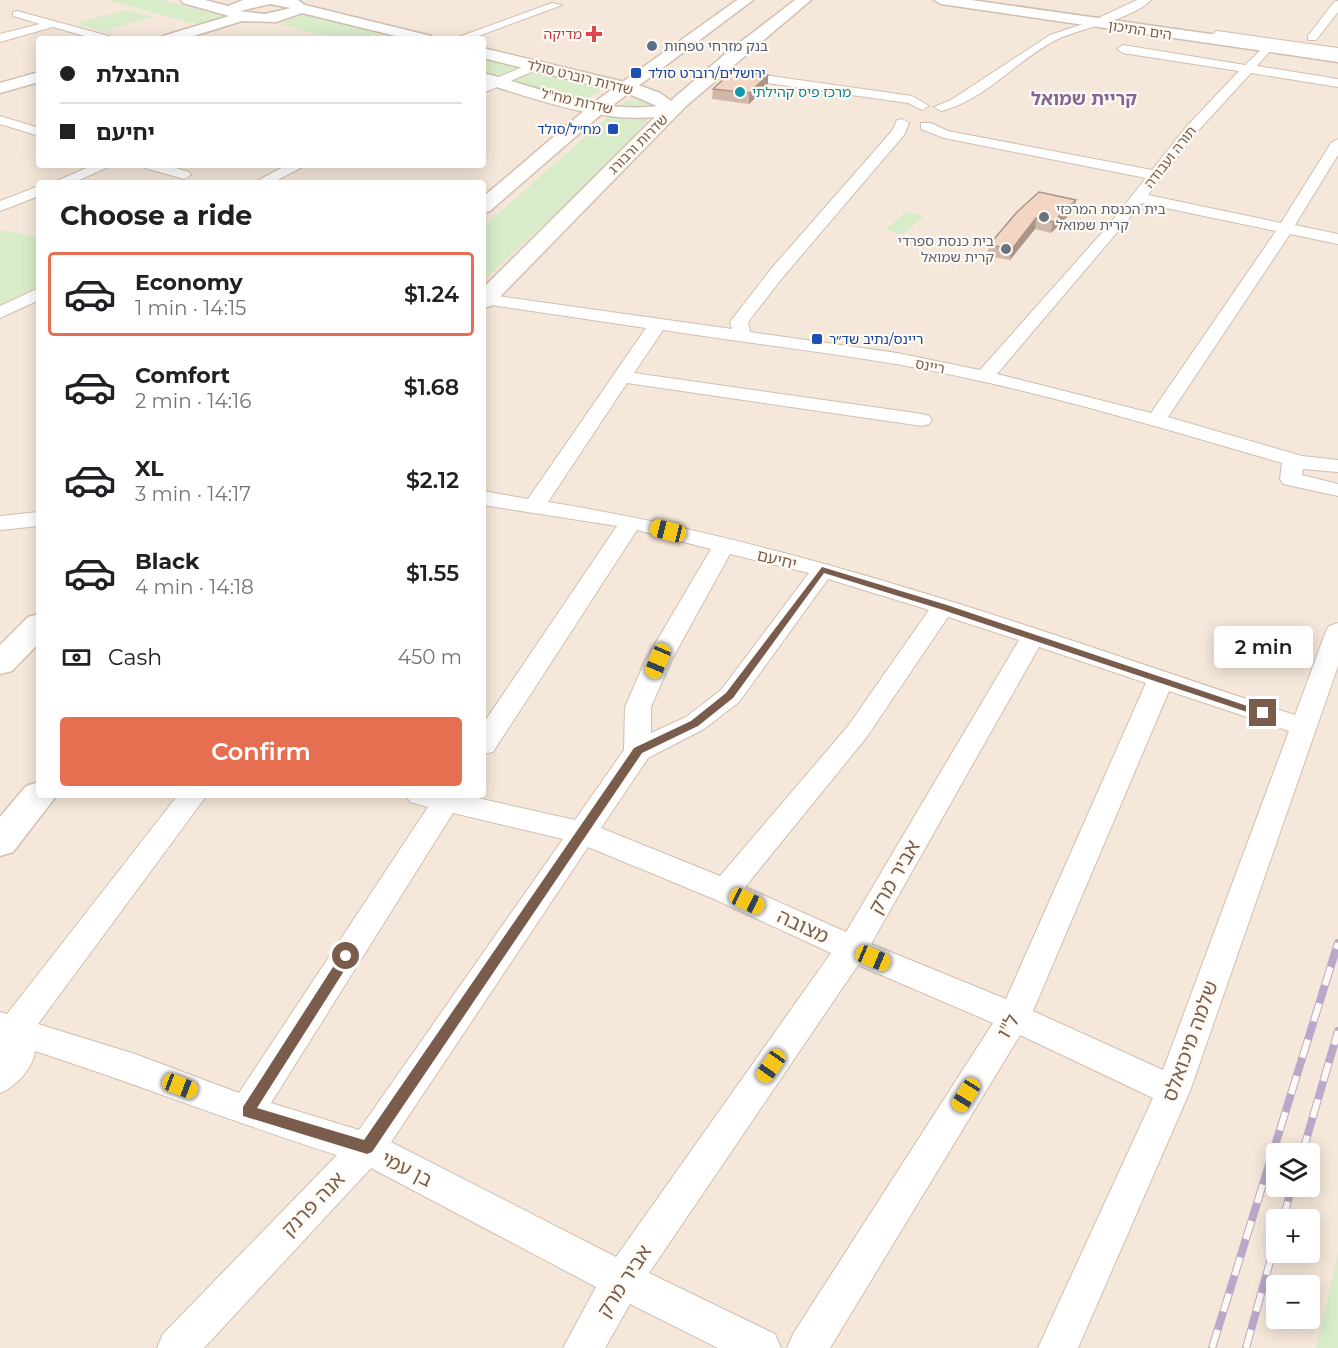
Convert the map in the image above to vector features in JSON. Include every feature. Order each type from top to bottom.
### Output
[{"type":"street","points":[[188,0],[295,28]]},
{"type":"street","points":[[176,36],[236,14],[248,2],[269,0],[297,3],[415,36]]},
{"type":"street","points":[[486,204],[593,113],[746,0]]},
{"type":"street","name":"שדרות ורבורג","points":[[486,299],[673,109],[804,0]]},
{"type":"street","name":"הים התיכון","points":[[942,0],[1046,16],[1102,20]]},
{"type":"street","name":"הים התיכון","points":[[987,0],[1213,38],[1338,56]]},
{"type":"street","points":[[742,335],[739,322],[777,273],[899,132],[908,112],[922,106],[941,107],[956,104],[1054,38],[1146,0]]},
{"type":"street","points":[[260,19],[283,16],[297,3]]},
{"type":"street","points":[[1312,38],[1338,4]]},
{"type":"street","points":[[468,36],[556,5]]},
{"type":"street","points":[[1126,10],[1151,28]]},
{"type":"street","points":[[13,12],[97,36]]},
{"type":"street","points":[[1046,16],[1070,22],[1079,29],[1151,28]]},
{"type":"street","points":[[0,38],[53,24]]},
{"type":"street","points":[[1213,38],[1266,49],[1338,56]]},
{"type":"street","points":[[1123,49],[1338,83]]},
{"type":"street","name":"תורה ועבודה","points":[[984,377],[1139,198],[1191,130],[1266,49]]},
{"type":"street","name":"שדרות רוברט סולד","points":[[486,54],[654,96],[673,109]]},
{"type":"street","points":[[603,82],[637,65],[668,57]]},
{"type":"street","points":[[488,83],[534,66]]},
{"type":"street","points":[[715,72],[912,100],[922,106]]},
{"type":"street","points":[[0,88],[36,78]]},
{"type":"street","name":"שדרות מח\"ל","points":[[488,83],[572,100],[586,111],[593,113],[635,114],[673,109]]},
{"type":"street","points":[[926,126],[944,114],[941,107]]},
{"type":"street","points":[[0,120],[36,131]]},
{"type":"street","points":[[902,123],[926,126],[944,134],[1155,175]]},
{"type":"street","points":[[1156,420],[1286,229],[1338,143]]},
{"type":"street","points":[[67,180],[98,168]]},
{"type":"street","points":[[159,168],[184,176],[174,180]]},
{"type":"street","points":[[267,180],[293,168]]},
{"type":"street","points":[[0,206],[36,192]]},
{"type":"street","points":[[1139,198],[1338,239]]},
{"type":"street","points":[[0,313],[36,295]]},
{"type":"street","name":"ריינס","points":[[486,302],[518,304],[897,359],[984,377],[1156,420],[1293,460],[1336,466]]},
{"type":"street","points":[[534,506],[658,324]]},
{"type":"street","points":[[622,377],[922,420]]},
{"type":"street","points":[[1293,460],[1291,479],[1338,490]]},
{"type":"street","name":"יחיעם","points":[[486,498],[631,522],[822,570],[943,607],[1304,727]]},
{"type":"street","points":[[0,523],[36,519]]},
{"type":"street","points":[[486,740],[631,522]]},
{"type":"street","points":[[724,546],[658,661],[638,707],[638,751],[694,723],[730,696],[822,570]]},
{"type":"street","points":[[726,891],[857,732],[943,607]]},
{"type":"street","points":[[0,664],[36,627]]},
{"type":"street","name":"שלמה מיכואלס","points":[[1058,1348],[1173,1091],[1338,631]]},
{"type":"street","name":"אביר מרק","points":[[583,1348],[622,1280],[852,949],[1033,637]]},
{"type":"street","name":"ל\"ו","points":[[807,1348],[1014,1017],[1161,679]]},
{"type":"street","name":"אנה פרנק","points":[[177,1348],[367,1148],[638,751]]},
{"type":"street","points":[[0,842],[37,798]]},
{"type":"street","points":[[0,1078],[19,1054],[8,1028],[191,798]]},
{"type":"street","points":[[247,1111],[438,798]]},
{"type":"street","name":"מצובה","points":[[443,798],[584,833],[726,891],[852,949],[1014,1017],[1173,1091]]},
{"type":"street","name":"בן עמי","points":[[8,1028],[135,1069],[247,1111],[367,1148],[622,1280],[761,1348]]},
{"type":"shaded area","points":[[0,0],[1338,0],[1338,1348],[0,1348]]},
{"type":"green space","points":[[108,0],[162,0],[227,17],[199,25]]},
{"type":"green space","points":[[127,10],[153,17],[102,31],[75,23]]},
{"type":"green space","points":[[308,11],[407,36],[326,36],[272,22]]},
{"type":"green space","points":[[486,56],[528,66],[498,80],[486,77]]},
{"type":"green space","points":[[536,68],[607,85],[585,102],[504,82]]},
{"type":"green space","points":[[646,99],[663,104],[603,169],[486,278],[486,224],[626,101]]},
{"type":"green space","points":[[906,212],[924,216],[903,234],[885,230]]},
{"type":"green space","points":[[0,230],[36,237],[36,288],[0,306]]},
{"type":"green space","points":[[1338,1253],[1338,1348],[1316,1348]]},
{"type":"building","points":[[732,71],[768,75],[749,93],[713,89]]},
{"type":"building","points":[[1039,192],[1076,200],[1053,222],[1036,218],[1012,249],[989,245],[1017,212]]},
{"type":"railway","points":[[1212,1348],[1338,943]]},
{"type":"railway","points":[[1305,1143],[1338,1031]]},
{"type":"railway","points":[[1286,1209],[1289,1197]]},
{"type":"railway","points":[[1246,1348],[1270,1263]]},
{"type":"place","name":"מדיקה","points":[[594,34]]},
{"type":"place","name":"בנק מזרחי טפחות","points":[[652,46]]},
{"type":"place","name":"ירושלים/רוברט סולד","points":[[636,73]]},
{"type":"place","name":"מרכז פיס קהילתי","points":[[740,92]]},
{"type":"place","name":"מח״ל/סולד","points":[[613,129]]},
{"type":"place","name":"בית הכנסת המרכזי קרית שמואל","points":[[1044,217]]},
{"type":"place","name":"בית כנסת ספרדי קרית שמואל","points":[[1006,249]]},
{"type":"place","name":"ריינס/נתיב שד״ר","points":[[817,339]]},
{"type":"district","name":"קריית שמואל","points":[[1084,99]]},
{"type":"route","points":[[346,956],[247,1111],[367,1148],[638,751],[694,723],[730,696],[822,570],[943,607],[1263,713]]}]
